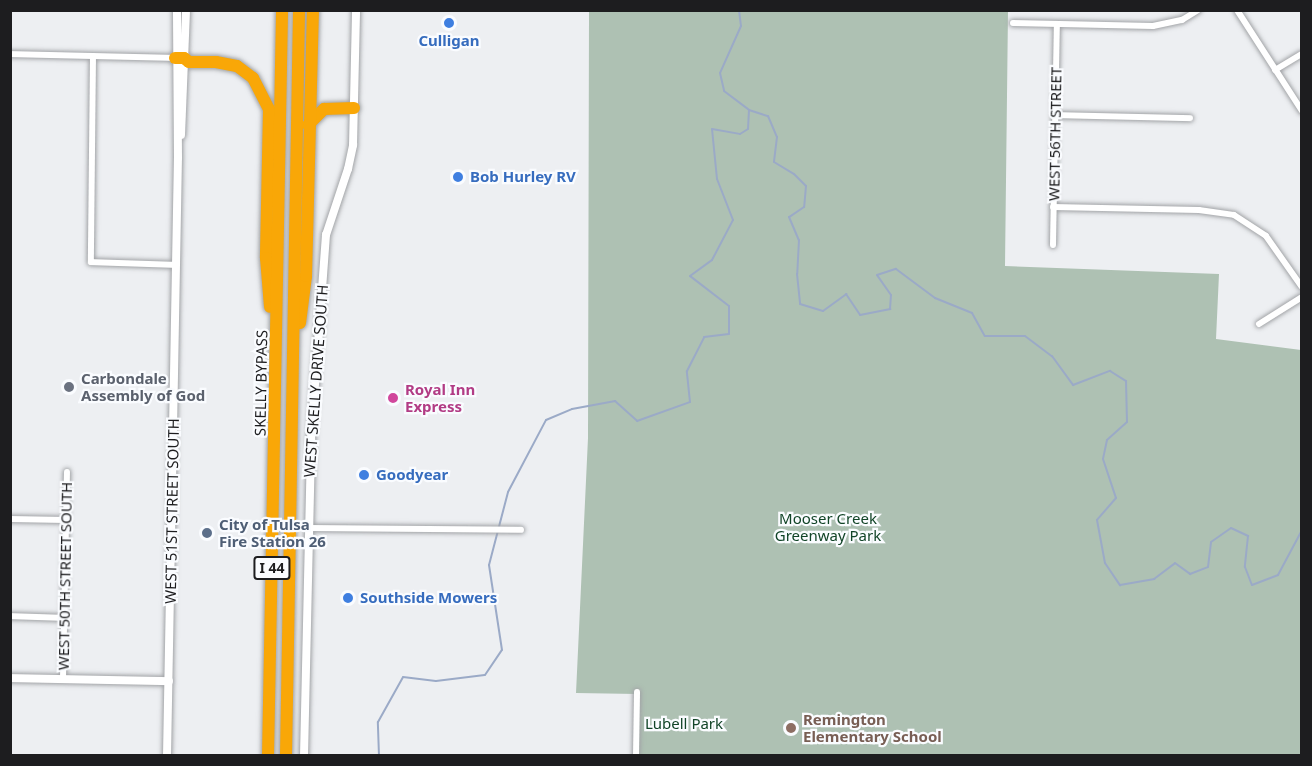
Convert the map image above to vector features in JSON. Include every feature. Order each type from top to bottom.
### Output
[{"type":"highway","name":"SKELLY BYPASS","points":[[268,756],[282,10]]},
{"type":"highway","name":"SKELLY BYPASS","points":[[286,756],[298,10]]},
{"type":"highway","points":[[292,381],[306,276],[308,125],[313,10]]},
{"type":"highway","points":[[180,58],[189,62],[216,62],[237,66],[253,78],[269,111],[266,258],[276,380]]},
{"type":"highway","points":[[308,125],[324,109],[354,108]]},
{"type":"street","name":"WEST 51ST STREET SOUTH","points":[[167,756],[180,58],[177,10]]},
{"type":"street","name":"WEST 51ST STREET SOUTH","points":[[180,58],[186,10]]},
{"type":"street","name":"WEST SKELLY DRIVE SOUTH","points":[[304,756],[311,439],[326,235],[352,151],[356,10]]},
{"type":"street","points":[[1013,23],[1153,26],[1182,20],[1198,10]]},
{"type":"street","points":[[1237,10],[1302,111]]},
{"type":"street","name":"WEST 56TH STREET","points":[[1053,245],[1057,24]]},
{"type":"street","points":[[10,54],[180,58]]},
{"type":"street","points":[[1275,70],[1302,54]]},
{"type":"street","points":[[93,56],[91,262],[176,265]]},
{"type":"street","points":[[1055,115],[1190,118]]},
{"type":"street","points":[[1053,207],[1197,210],[1234,215],[1266,236],[1302,287]]},
{"type":"street","points":[[1259,324],[1302,297]]},
{"type":"street","name":"WEST 50TH STREET SOUTH","points":[[63,680],[67,472]]},
{"type":"street","points":[[10,519],[66,520]]},
{"type":"street","points":[[308,528],[521,530]]},
{"type":"street","points":[[10,616],[64,618]]},
{"type":"street","points":[[10,678],[169,681]]},
{"type":"street","points":[[636,756],[638,692]]},
{"type":"green space","points":[[589,11],[1008,11],[1005,266],[1219,274],[1216,339],[1301,350],[1301,755],[635,755],[637,694],[576,693],[588,438]]},
{"type":"waterway","points":[[739,10],[741,26],[720,73],[724,91],[749,110],[768,116],[777,137],[774,162],[794,174],[806,186],[804,207],[789,217],[799,240],[797,274],[800,304],[823,311],[846,294],[860,315],[890,309],[891,295],[877,275],[896,269],[935,298],[972,313],[985,336],[1025,336],[1052,356],[1073,385],[1110,371],[1126,381],[1127,422],[1107,440],[1103,459],[1116,498],[1097,520],[1105,563],[1120,585],[1154,579],[1175,563],[1190,574],[1208,567],[1211,542],[1231,528],[1248,536],[1245,567],[1252,585],[1278,575],[1302,530]]},
{"type":"waterway","points":[[379,756],[378,722],[403,677],[436,681],[485,675],[502,650],[489,565],[508,492],[546,420],[572,409],[615,401],[637,421],[690,402],[687,371],[704,337],[729,334],[729,306],[690,276],[712,260],[733,220],[717,179],[712,129],[740,134],[748,129],[749,110]]},
{"type":"place","name":"Culligan","points":[[449,23]]},
{"type":"place","name":"Bob Hurley RV","points":[[458,177]]},
{"type":"place","name":"Carbondale Assembly of God","points":[[69,387]]},
{"type":"place","name":"Royal Inn Express","points":[[393,398]]},
{"type":"place","name":"Goodyear","points":[[364,475]]},
{"type":"place","name":"City of Tulsa Fire Station 26","points":[[207,533]]},
{"type":"place","name":"Southside Mowers","points":[[348,598]]},
{"type":"place","name":"Remington Elementary School","points":[[791,728]]},
{"type":"park label","name":"Mooser Creek Greenway Park","points":[[828,526]]},
{"type":"park label","name":"Lubell Park","points":[[684,724]]}]
